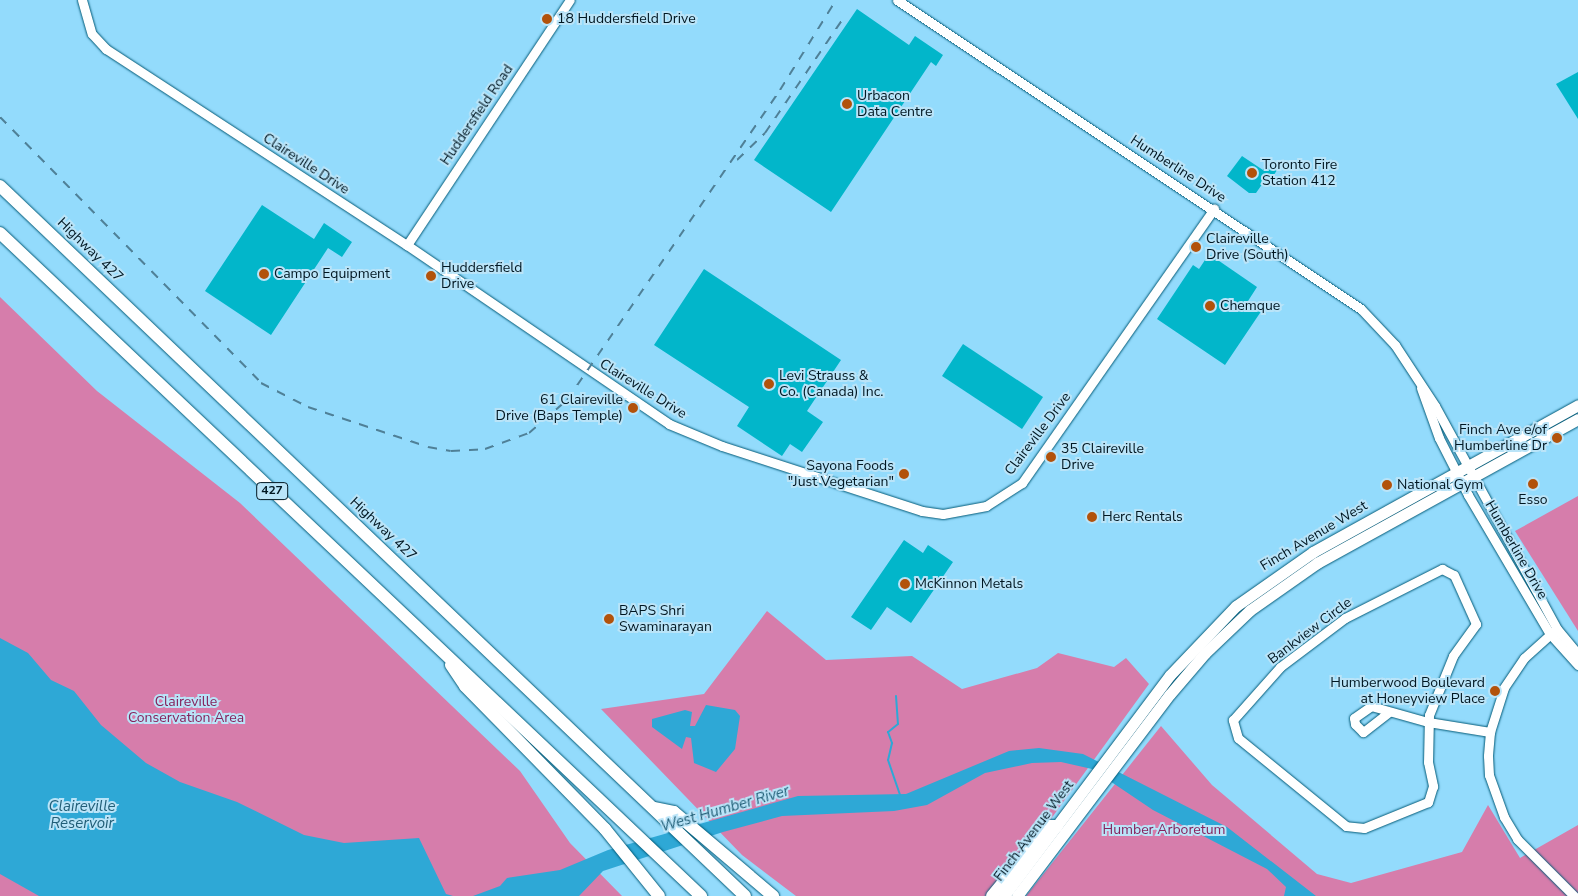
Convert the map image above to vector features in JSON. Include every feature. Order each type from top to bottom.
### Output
[{"type":"highway","name":"Highway 427","points":[[0,186],[745,896]]},
{"type":"highway","name":"427","points":[[0,233],[701,896]]},
{"type":"highway","points":[[442,650],[465,686],[604,829],[656,891]]},
{"type":"highway","points":[[653,807],[674,812],[773,896]]},
{"type":"highway","points":[[992,896],[1050,826],[1057,826]]},
{"type":"main road","name":"Finch Avenue West","points":[[1123,748],[1183,658],[1251,594],[1313,552],[1578,405]]},
{"type":"main road","name":"Finch Avenue West","points":[[1017,896],[1085,797],[1123,748],[1195,663],[1266,598],[1317,563],[1578,419]]},
{"type":"main road","name":"Finch Avenue West","points":[[1004,896],[1057,826],[1085,797]]},
{"type":"street","name":"Claireville Drive","points":[[82,0],[92,34],[106,49],[407,245],[669,424],[722,446],[892,503],[943,514],[986,506],[1022,483],[1214,209]]},
{"type":"street","name":"Huddersfield Road","points":[[407,245],[570,0]]},
{"type":"street","name":"Humberline Drive","points":[[897,0],[1214,209],[1358,307],[1396,345],[1474,476],[1554,632],[1578,654]]},
{"type":"street","name":"Humberline Drive","points":[[1420,385],[1424,402],[1462,483],[1554,632],[1578,665]]},
{"type":"street","name":"Bankview Circle","points":[[1442,569],[1454,575],[1476,624],[1453,656],[1428,722],[1432,786],[1428,802],[1364,828],[1346,826],[1329,816],[1238,738],[1233,728],[1233,720],[1240,710],[1280,668],[1345,618],[1442,569]]},
{"type":"street","points":[[1554,632],[1512,674],[1490,732],[1489,775],[1504,817],[1518,839],[1574,896]]},
{"type":"street","points":[[1389,712],[1428,722],[1490,732]]},
{"type":"green space","name":"Claireville Conservation Area","points":[[0,297],[97,391],[240,503],[520,771],[570,843],[622,896],[0,896]]},
{"type":"green space","points":[[1578,496],[1578,631],[1515,531]]},
{"type":"green space","points":[[767,611],[826,660],[912,656],[962,689],[1037,668],[1058,653],[1114,667],[1126,658],[1149,684],[1032,845],[985,896],[796,896],[742,855],[601,709],[704,694]]},
{"type":"green space","name":"Humber Arboretum","points":[[1161,726],[1212,785],[1317,874],[1351,883],[1462,852],[1488,805],[1520,858],[1578,825],[1578,896],[1026,896]]},
{"type":"water","name":"Claireville Reservoir","points":[[0,638],[28,653],[51,680],[74,691],[101,725],[146,763],[180,782],[237,802],[304,835],[344,843],[419,838],[446,894],[453,896],[39,896],[0,874]]},
{"type":"water","points":[[706,705],[735,710],[740,716],[735,749],[716,772],[694,763],[691,738],[686,737],[682,749],[652,727],[652,719],[685,710],[692,712],[690,726],[695,726]]},
{"type":"water","points":[[1039,748],[1083,754],[1227,827],[1316,896],[1284,896],[1286,887],[1267,869],[1153,810],[1092,769],[1061,762],[1032,763],[985,773],[927,805],[894,811],[782,816],[723,832],[603,871],[579,896],[473,896],[500,886],[507,878],[560,870],[608,850],[798,796],[906,794],[1009,751]]},
{"type":"building","name":"Urbacon Data Centre","points":[[857,9],[909,45],[915,36],[943,55],[936,66],[931,62],[831,212],[754,160]]},
{"type":"building","points":[[1578,72],[1578,119],[1556,84]]},
{"type":"building","name":"Toronto Fire Station 412","points":[[1242,156],[1263,170],[1267,163],[1277,170],[1267,186],[1263,183],[1256,193],[1249,193],[1227,176]]},
{"type":"building","name":"Campo Equipment","points":[[262,205],[314,239],[324,223],[352,242],[342,257],[328,248],[271,335],[205,291]]},
{"type":"building","name":"Chemque","points":[[1209,254],[1257,287],[1248,301],[1262,310],[1225,365],[1157,319],[1193,265],[1199,269]]},
{"type":"building","name":"Levi Strauss & Co. (Canada) Inc.","points":[[704,269],[841,360],[807,411],[823,422],[802,452],[790,444],[782,456],[737,426],[749,407],[654,345]]},
{"type":"building","points":[[963,344],[1043,397],[1022,429],[942,376]]},
{"type":"building","name":"McKinnon Metals","points":[[904,540],[923,553],[928,545],[953,562],[911,623],[887,607],[871,630],[851,617]]},
{"type":"waterway","points":[[896,696],[898,724],[888,732],[892,743],[888,760],[900,795]]},
{"type":"railway","points":[[0,117],[261,383],[308,407],[428,447],[451,451],[485,449],[529,433],[567,400],[780,90],[836,0]]},
{"type":"railway","points":[[737,160],[765,133],[842,20]]},
{"type":"place","name":"18 Huddersfield Drive","points":[[547,19]]},
{"type":"place","name":"Urbacon Data Centre","points":[[847,104]]},
{"type":"place","name":"Toronto Fire Station 412","points":[[1252,173]]},
{"type":"place","name":"Claireville Drive (South)","points":[[1196,247]]},
{"type":"place","name":"Campo Equipment","points":[[264,274]]},
{"type":"place","name":"Huddersfield Drive","points":[[431,276]]},
{"type":"place","name":"Chemque","points":[[1210,306]]},
{"type":"place","name":"Levi Strauss & Co. (Canada) Inc.","points":[[769,384]]},
{"type":"place","name":"61 Claireville Drive (Baps Temple)","points":[[633,408]]},
{"type":"place","name":"Finch Ave e/of Humberline Dr","points":[[1557,438]]},
{"type":"place","name":"35 Claireville Drive","points":[[1051,457]]},
{"type":"place","name":"Sayona Foods \"Just Vegetarian\"","points":[[904,474]]},
{"type":"place","name":"Esso","points":[[1533,484]]},
{"type":"place","name":"National Gym","points":[[1387,485]]},
{"type":"place","name":"Herc Rentals","points":[[1092,517]]},
{"type":"place","name":"McKinnon Metals","points":[[905,584]]},
{"type":"place","name":"BAPS Shri Swaminarayan","points":[[609,619]]},
{"type":"place","name":"Humberwood Boulevard at Honeyview Place","points":[[1495,691]]},
{"type":"water label","name":"West Humber River","points":[[725,809]]}]
